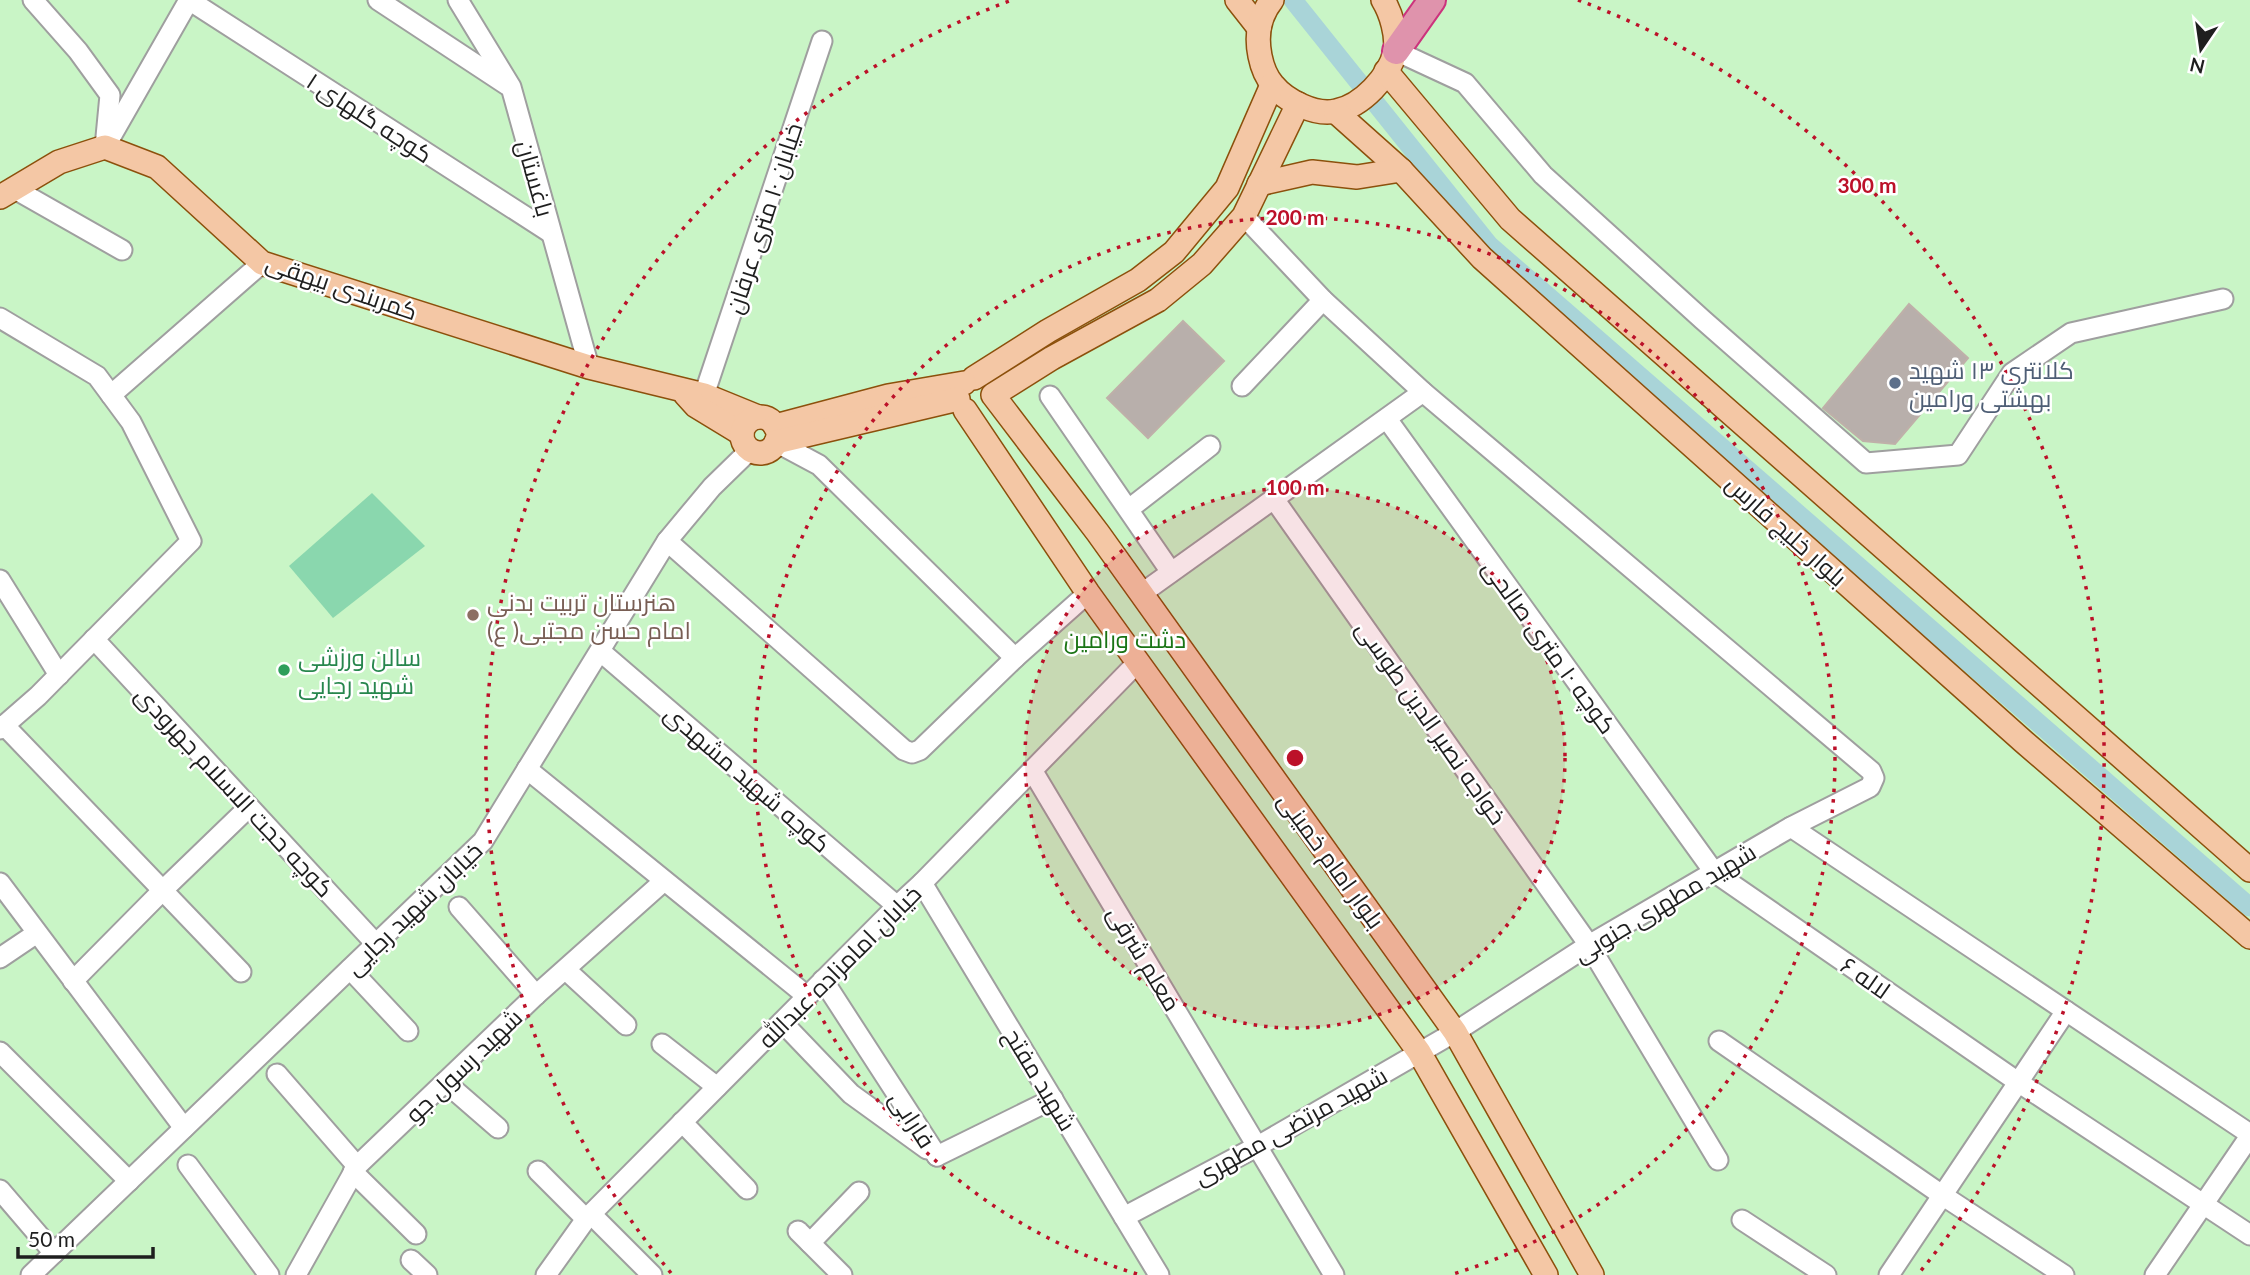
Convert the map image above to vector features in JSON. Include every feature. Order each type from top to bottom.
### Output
[{"type":"highway","points":[[1378,78],[1432,0]]},
{"type":"main road","points":[[1237,0],[1259,28]]},
{"type":"main road","points":[[1272,0],[1265,8],[1259,28],[1258,47],[1263,68],[1272,85],[1298,103],[1316,110],[1336,112],[1378,78],[1393,27],[1383,0]]},
{"type":"main road","name":"بلوار خلیج فارس","points":[[1378,78],[1510,219],[2250,870]]},
{"type":"main road","points":[[770,428],[773,447],[762,453],[746,442],[749,421],[770,428],[888,396],[965,392],[1048,331],[1138,280],[1174,252],[1227,188],[1272,85]]},
{"type":"main road","points":[[965,392],[976,413],[986,410],[993,395],[1052,358],[1158,300],[1202,264],[1244,216],[1298,103]]},
{"type":"main road","name":"بلوار خلیج فارس","points":[[1336,112],[1401,170],[1482,258],[2024,742],[2250,937]]},
{"type":"main road","points":[[6,193],[59,162],[105,147]]},
{"type":"main road","name":"کمربندی بیهقی","points":[[105,147],[157,167],[262,263],[589,367],[692,393],[770,428]]},
{"type":"main road","points":[[1259,184],[1312,173],[1357,177],[1401,170]]},
{"type":"main road","name":"بلوار امام خمینی","points":[[1546,1275],[1419,1052],[1088,593],[965,392],[985,381],[992,389],[993,395],[1142,594],[1455,1032],[1592,1275]]},
{"type":"main road","name":"کمربندی بیهقی","points":[[692,393],[696,406],[746,442]]},
{"type":"street","points":[[33,0],[78,51],[110,95],[105,147]]},
{"type":"street","points":[[105,147],[189,0]]},
{"type":"street","name":"کوچه گلهای ۱","points":[[189,0],[551,233]]},
{"type":"street","points":[[378,0],[510,87]]},
{"type":"street","name":"باغستان","points":[[458,0],[510,87],[589,367]]},
{"type":"street","name":"خیابان ۱۰ متری عرفان","points":[[692,393],[822,41]]},
{"type":"street","points":[[1378,78],[1465,83],[1543,175],[1866,463],[1958,454],[2012,373],[2071,333],[2223,299]]},
{"type":"street","points":[[6,193],[122,250]]},
{"type":"street","points":[[1142,594],[1423,392],[1323,300],[1244,216]]},
{"type":"street","points":[[111,395],[262,263]]},
{"type":"street","points":[[1242,386],[1323,300]]},
{"type":"street","points":[[0,318],[97,376],[131,422],[191,541],[59,675],[2,727],[241,972]]},
{"type":"street","name":"شهید مطهری جنوبی","points":[[1423,392],[1871,771],[1874,778],[1870,787],[1791,827],[1589,945],[1455,1032]]},
{"type":"street","points":[[1050,396],[1171,572]]},
{"type":"street","name":"کوچه ۱۰ متری صالحی","points":[[1387,419],[1714,872]]},
{"type":"street","points":[[770,428],[819,465],[1015,658]]},
{"type":"street","name":"خیابان شهید رجایی","points":[[31,1275],[483,841],[667,541],[746,442]]},
{"type":"street","points":[[1129,509],[1210,446]]},
{"type":"street","name":"خواجه نصیر الدین طوسی","points":[[1274,499],[1589,945],[1718,1160]]},
{"type":"street","points":[[667,541],[904,750],[912,753],[920,750],[1015,658],[1088,593]]},
{"type":"street","points":[[0,580],[59,675]]},
{"type":"street","name":"کوچه حجت الاسلام جهرودی","points":[[94,639],[376,944]]},
{"type":"street","name":"کوچه شهید مشهدی","points":[[600,651],[897,906]]},
{"type":"street","name":"خیابان امامزاده عبدالله","points":[[546,1275],[589,1216],[922,883],[1138,662]]},
{"type":"street","points":[[527,769],[807,996]]},
{"type":"street","name":"معلم شرقی","points":[[1032,770],[1334,1275]]},
{"type":"street","points":[[73,981],[249,807]]},
{"type":"street","points":[[1791,827],[2250,1135],[2155,1275]]},
{"type":"street","name":"لاله ۶","points":[[1714,872],[2018,1082],[2250,1235]]},
{"type":"street","name":"شهید رسول جو","points":[[296,1275],[355,1169],[536,995],[664,881]]},
{"type":"street","points":[[0,883],[184,1128]]},
{"type":"street","name":"شهید مفتح","points":[[922,883],[1159,1275]]},
{"type":"street","points":[[459,906],[536,995]]},
{"type":"street","points":[[0,958],[37,933]]},
{"type":"street","points":[[350,969],[408,1031]]},
{"type":"street","points":[[566,970],[626,1025]]},
{"type":"street","name":"فارابی","points":[[823,980],[937,1156]]},
{"type":"street","points":[[1889,1275],[2066,1011]]},
{"type":"street","name":"فارابی","points":[[782,1022],[851,1094],[937,1156]]},
{"type":"street","name":"شهید مرتضی مطهری","points":[[1124,1217],[1258,1146],[1455,1032]]},
{"type":"street","points":[[1719,1041],[1942,1195],[2064,1275]]},
{"type":"street","points":[[662,1044],[717,1087]]},
{"type":"street","points":[[0,1052],[129,1181]]},
{"type":"street","points":[[276,1074],[355,1169],[416,1234]]},
{"type":"street","points":[[445,1082],[498,1128]]},
{"type":"street","points":[[937,1156],[1053,1099]]},
{"type":"street","points":[[682,1122],[747,1189]]},
{"type":"street","points":[[188,1165],[269,1275]]},
{"type":"street","points":[[538,1171],[652,1275]]},
{"type":"street","points":[[0,1190],[54,1253]]},
{"type":"street","points":[[842,1275],[804,1237],[859,1192]]},
{"type":"street","points":[[1742,1220],[1826,1275]]},
{"type":"street","points":[[411,1260],[427,1275]]},
{"type":"green space","name":"دشت ورامین","points":[[0,0],[2250,0],[2250,1275],[0,1275]]},
{"type":"green space","points":[[372,493],[425,546],[333,618],[289,566]]},
{"type":"building","name":"کلانتری ۱۳ شهید بهشتی ورامین","points":[[1909,304],[1968,358],[1895,444],[1863,441],[1823,408]]},
{"type":"building","points":[[1183,321],[1224,361],[1148,438],[1107,398]]},
{"type":"waterway","points":[[1293,0],[1489,245],[2250,907]]},
{"type":"place","name":"کلانتری ۱۳ شهید بهشتی ورامین","points":[[1895,383]]},
{"type":"place","name":"هنرستان تربیت بدنی امام حسن مجتبی( ع)","points":[[473,615]]},
{"type":"place","name":"سالن ورزشی شهید رجایی","points":[[284,670]]}]
